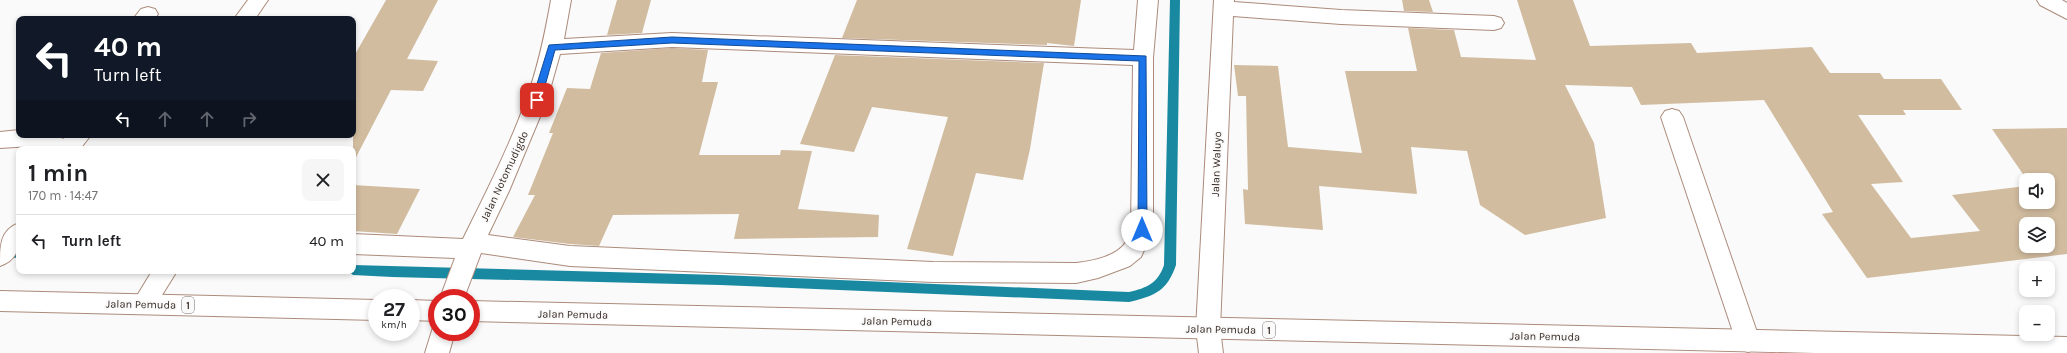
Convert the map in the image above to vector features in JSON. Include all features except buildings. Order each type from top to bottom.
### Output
[{"type":"main road","points":[[246,16],[258,0]]},
{"type":"main road","name":"Jalan Notomudigdo","points":[[455,289],[470,250],[523,136],[537,100],[552,48],[562,0]]},
{"type":"main road","points":[[356,244],[570,256],[933,272],[1076,273],[1095,270],[1118,260],[1132,251],[1142,230],[1143,58],[1148,0]]},
{"type":"main road","points":[[1224,4],[1341,17],[1494,23]]},
{"type":"main road","name":"Jalan Waluyo","points":[[1211,353],[1208,329],[1224,4]]},
{"type":"main road","points":[[552,48],[672,40],[1143,58]]},
{"type":"main road","points":[[1672,117],[1748,341]]},
{"type":"main road","points":[[0,140],[20,138]]},
{"type":"main road","points":[[45,138],[53,141],[58,146]]},
{"type":"main road","points":[[70,146],[77,138]]},
{"type":"main road","points":[[0,256],[16,236]]},
{"type":"main road","name":"Jalan Pemuda","points":[[0,300],[155,287],[368,309]]},
{"type":"main road","name":"Jalan Pemuda","points":[[480,311],[2067,348]]},
{"type":"main road","points":[[438,353],[441,341]]},
{"type":"waterway","points":[[356,270],[720,280],[1129,297],[1144,293],[1156,288],[1160,284],[1164,279],[1170,265],[1175,0]]},
{"type":"waterway","points":[[0,252],[16,253]]},
{"type":"route","points":[[537,100],[552,48],[582,45],[672,40],[1143,58],[1142,230]]}]
